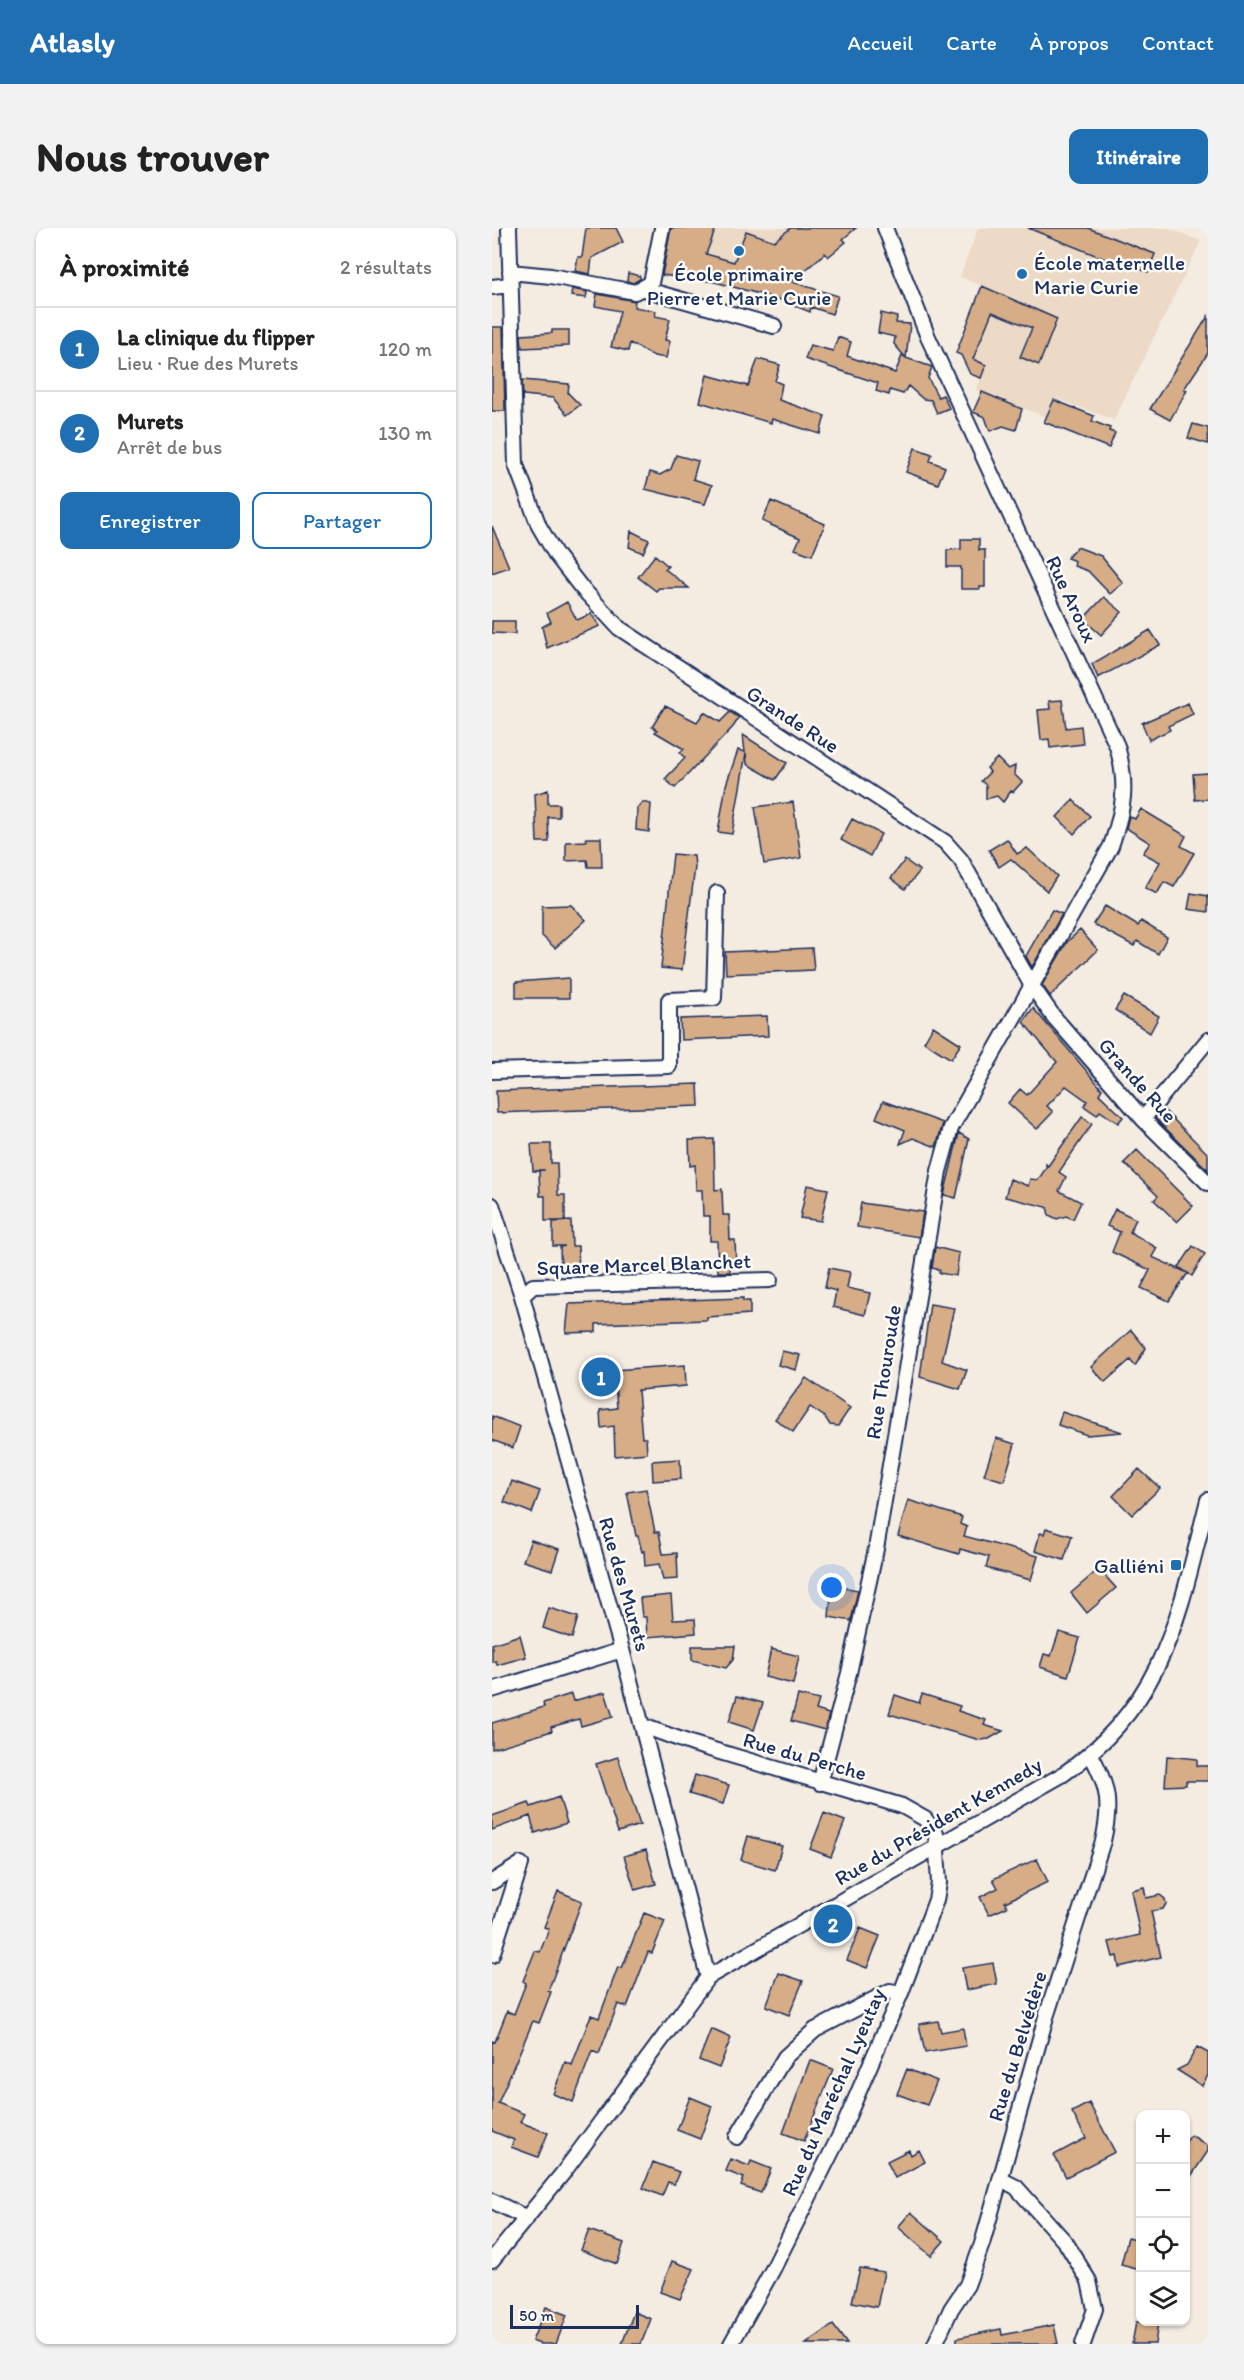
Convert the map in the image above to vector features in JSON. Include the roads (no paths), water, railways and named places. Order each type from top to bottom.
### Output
[{"type":"street","name":"Grande Rue","points":[[509,228],[516,465],[539,526],[556,555],[579,586],[619,628],[945,842],[961,860],[1032,986],[1053,1016],[1143,1119],[1208,1183]]},
{"type":"street","points":[[492,287],[510,279],[551,276],[635,292],[644,289],[651,283],[655,270],[662,228]]},
{"type":"street","name":"Rue Aroux","points":[[885,228],[928,337],[1117,746],[1123,767],[1125,787],[1123,807],[1111,846],[1032,986]]},
{"type":"street","points":[[644,289],[774,326]]},
{"type":"street","points":[[492,1071],[669,1066],[669,1000],[714,998],[717,893]]},
{"type":"street","name":"Rue Thouroude","points":[[820,1783],[849,1674],[876,1549],[939,1171],[951,1128],[1032,986]]},
{"type":"street","points":[[1143,1119],[1208,1040]]},
{"type":"street","name":"Rue des Murets","points":[[492,1205],[522,1296],[622,1650],[708,1977]]},
{"type":"street","name":"Square Marcel Blanchet","points":[[522,1296],[533,1286],[770,1280]]},
{"type":"street","name":"Rue du Président Kennedy","points":[[492,2260],[527,2218],[708,1977],[938,1846],[1091,1755],[1136,1706],[1159,1668],[1174,1627],[1208,1500]]},
{"type":"street","points":[[492,1690],[622,1650]]},
{"type":"street","name":"Rue du Perche","points":[[643,1726],[820,1783],[902,1806],[925,1819],[936,1834],[938,1846]]},
{"type":"street","name":"Rue du Belvédère","points":[[935,2344],[951,2308],[967,2285],[982,2244],[1046,2018],[1109,1816],[1108,1798],[1091,1755]]},
{"type":"street","name":"Rue du Maréchal Lyeutay","points":[[731,2344],[773,2269],[840,2134],[901,1994],[936,1900],[939,1883],[938,1846]]},
{"type":"street","points":[[492,1882],[521,1864],[492,1955]]},
{"type":"street","points":[[737,2137],[785,2057],[815,2030],[890,1991],[901,1994]]},
{"type":"street","points":[[1000,2179],[1016,2187],[1066,2243],[1089,2281],[1095,2309],[1083,2344]]},
{"type":"street","points":[[492,2201],[527,2218]]},
{"type":"place","name":"École primaire Pierre et Marie Curie","points":[[739,251]]},
{"type":"place","name":"École maternelle Marie Curie","points":[[1022,274]]},
{"type":"place","name":"La clinique du flipper","points":[[601,1377]]},
{"type":"place","name":"Galliéni","points":[[1176,1565]]},
{"type":"place","name":"Murets","points":[[833,1924]]}]
